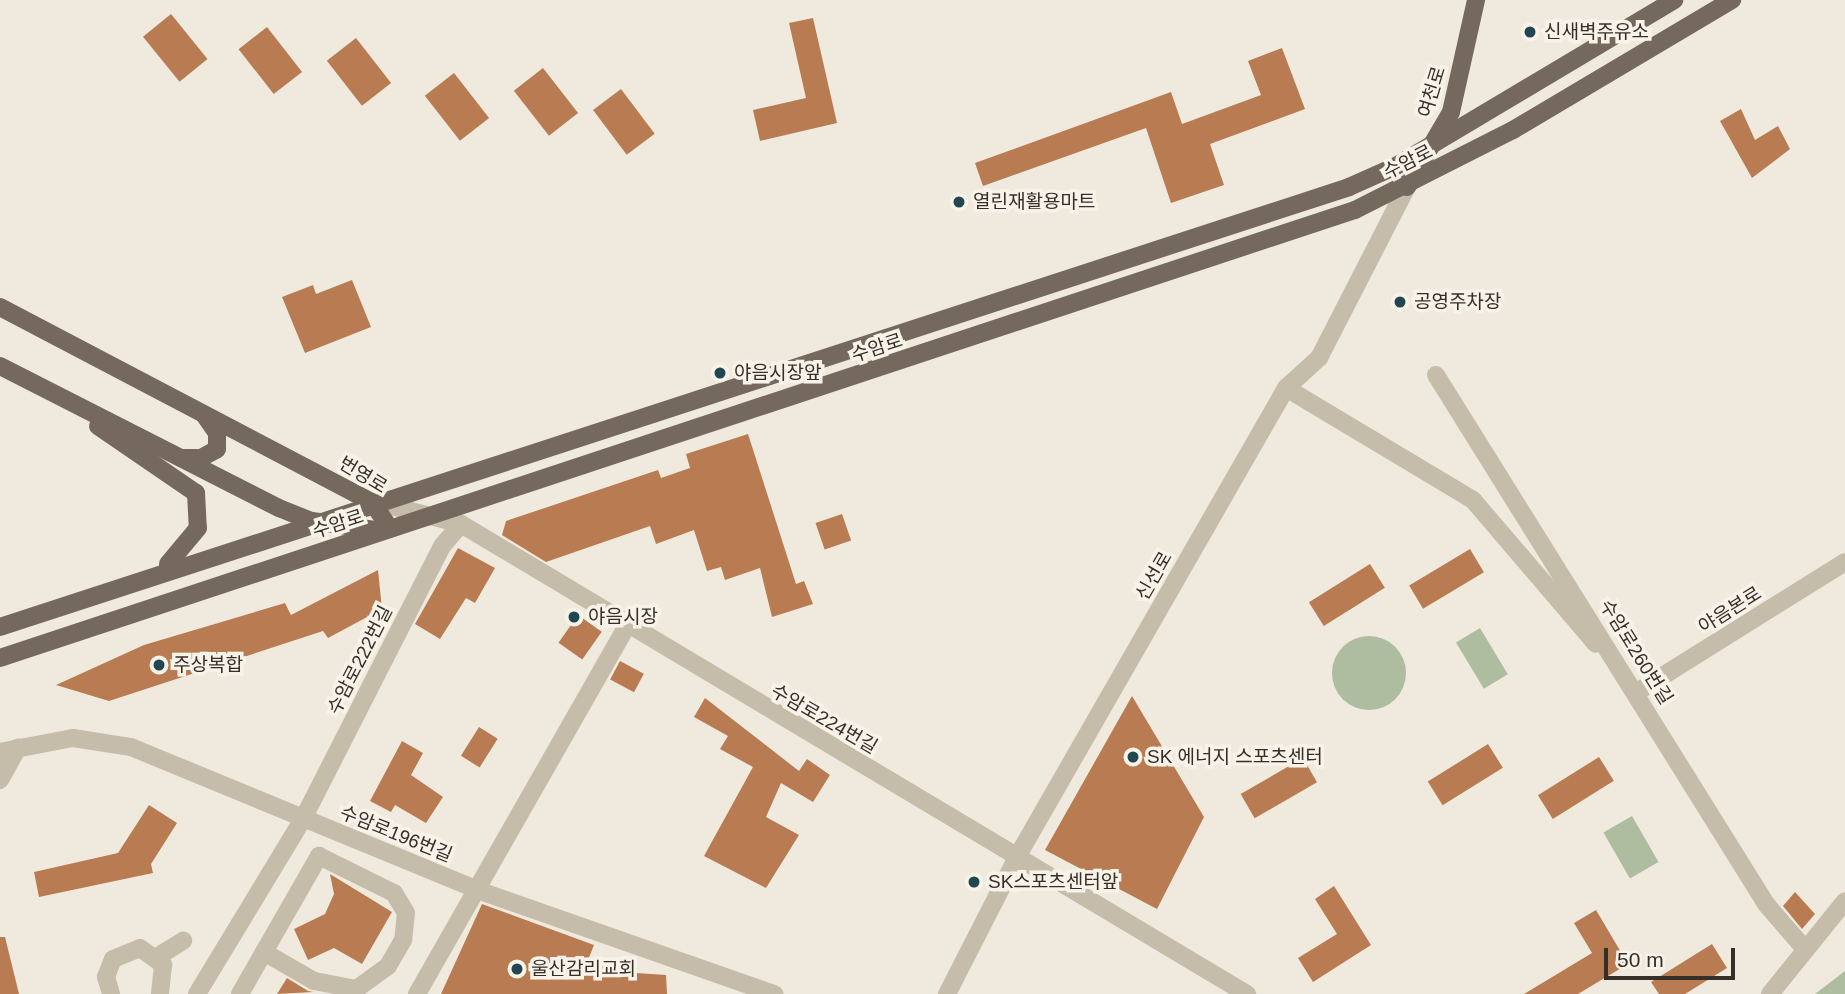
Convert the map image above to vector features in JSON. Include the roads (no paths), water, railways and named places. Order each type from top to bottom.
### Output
[{"type":"main road","name":"여천로","points":[[1407,187],[1436,141],[1455,98],[1476,0]]},
{"type":"main road","name":"수암로","points":[[0,627],[312,521],[1349,187],[1436,141],[1674,0]]},
{"type":"main road","name":"수암로","points":[[0,658],[1329,219],[1407,187],[1732,0]]},
{"type":"main road","name":"번영로","points":[[0,307],[372,502],[390,529]]},
{"type":"main road","points":[[0,366],[177,457],[312,521],[390,529]]},
{"type":"main road","points":[[53,393],[196,493],[201,519],[193,538],[153,573]]},
{"type":"main road","points":[[177,457],[201,458],[217,449],[217,433],[202,412]]},
{"type":"street","name":"신선로","points":[[947,994],[1017,858],[1286,388],[1319,358],[1407,187]]},
{"type":"street","name":"수암로260번길","points":[[1436,375],[1637,692],[1766,905],[1804,948]]},
{"type":"street","points":[[1286,388],[1473,500],[1637,692]]},
{"type":"street","name":"수암로224번길","points":[[372,502],[438,514],[461,524],[626,628],[1247,994]]},
{"type":"street","name":"수암로222번길","points":[[197,994],[303,819],[442,546],[461,524]]},
{"type":"street","name":"야음본로","points":[[1637,692],[1845,562]]},
{"type":"street","points":[[417,994],[480,891],[626,628]]},
{"type":"street","name":"수암로196번길","points":[[0,752],[105,740],[480,891],[774,994]]},
{"type":"street","points":[[0,780],[18,748]]},
{"type":"street","points":[[240,994],[264,952],[319,856],[394,893],[407,913],[403,940],[388,966],[356,989],[314,981],[264,952]]},
{"type":"street","points":[[1770,994],[1804,948],[1845,901]]},
{"type":"street","points":[[157,957],[183,941]]},
{"type":"street","points":[[111,994],[108,967],[121,952],[140,948],[157,957],[165,974],[160,994]]},
{"type":"place","name":"신새벽주유소","points":[[1530,32]]},
{"type":"place","name":"열린재활용마트","points":[[959,202]]},
{"type":"place","name":"공영주차장","points":[[1400,302]]},
{"type":"place","name":"야음시장앞","points":[[720,373]]},
{"type":"place","name":"야음시장","points":[[574,617]]},
{"type":"place","name":"주상복합","points":[[159,665]]},
{"type":"place","name":"SK 에너지 스포츠센터","points":[[1133,757]]},
{"type":"place","name":"SK스포츠센터앞","points":[[974,882]]},
{"type":"place","name":"울산감리교회","points":[[517,969]]}]
